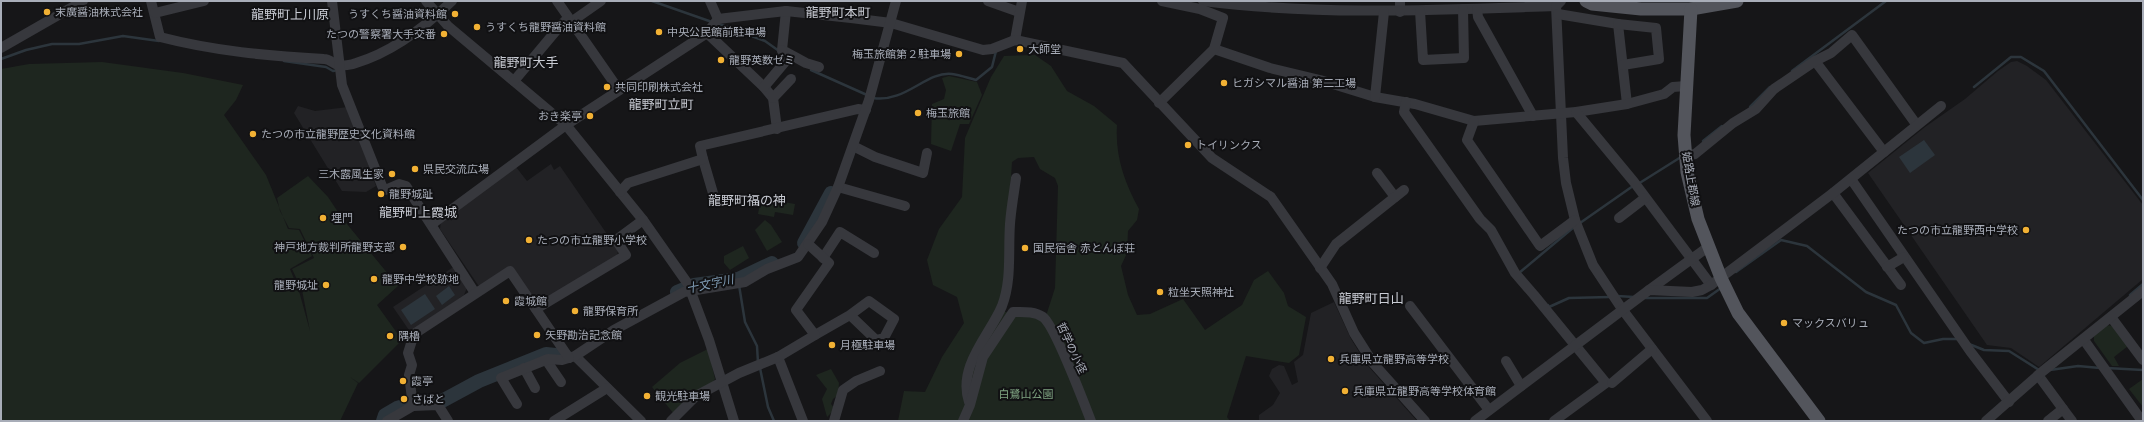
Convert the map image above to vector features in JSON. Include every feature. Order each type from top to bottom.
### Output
[{"type":"main road","points":[[1586,1],[1592,4],[1641,9],[1737,1]]},
{"type":"main road","name":"姫路上郡線","points":[[1692,5],[1684,135],[1687,172],[1698,219],[1708,247],[1716,282],[1819,421]]},
{"type":"street","points":[[1,48],[83,1]]},
{"type":"street","points":[[151,1],[160,37],[215,50],[292,58],[327,59],[338,65],[355,64],[399,44],[439,16],[452,1]]},
{"type":"street","points":[[155,13],[204,1]]},
{"type":"street","points":[[332,1],[338,52],[338,65],[342,85],[382,186],[385,190],[398,184],[406,186],[432,224],[475,293]]},
{"type":"street","points":[[426,1],[439,16],[566,125],[643,220],[690,287],[709,340],[734,421]]},
{"type":"street","points":[[557,1],[619,90]]},
{"type":"street","points":[[514,81],[560,26],[601,1]]},
{"type":"street","points":[[710,1],[718,19]]},
{"type":"street","points":[[517,404],[501,378],[546,360],[569,354],[684,292],[690,287],[745,282],[767,269],[798,257],[822,222],[838,187],[866,110],[896,1]]},
{"type":"street","points":[[988,1],[1019,12]]},
{"type":"street","points":[[1015,40],[1022,1]]},
{"type":"street","points":[[1162,1],[1242,6],[1291,5],[1384,12],[1558,7],[1618,24],[1656,28],[1659,59],[1623,65]]},
{"type":"street","points":[[1400,1],[1400,12]]},
{"type":"street","points":[[1159,103],[1214,49],[1223,18],[1201,4]]},
{"type":"street","points":[[1558,7],[1560,113],[1566,183],[1576,220],[1593,265],[1622,309],[1707,421]]},
{"type":"street","points":[[1420,11],[1423,60],[1464,58],[1463,9]]},
{"type":"street","points":[[1477,9],[1478,17],[1533,116]]},
{"type":"street","points":[[432,224],[566,125],[707,33],[718,19],[786,11],[891,23],[983,50],[992,49],[1015,40],[1123,63],[1212,158],[1271,197],[1332,284],[1354,333],[1373,363],[1425,421]]},
{"type":"street","points":[[764,87],[784,62],[782,50],[786,11]]},
{"type":"street","points":[[1375,97],[1384,12]]},
{"type":"street","points":[[1618,24],[1627,104]]},
{"type":"street","points":[[707,33],[764,87],[773,98],[778,129]]},
{"type":"street","points":[[1686,156],[1695,154],[1733,123],[1756,109],[1774,89],[1815,61],[1831,53],[1852,36],[1916,124]]},
{"type":"street","points":[[1214,49],[1270,68],[1320,80],[1375,97],[1406,102],[1474,121],[1576,112],[1627,104],[1664,94],[1673,87],[1686,86]]},
{"type":"street","points":[[782,50],[819,67]]},
{"type":"street","points":[[1815,61],[1884,152]]},
{"type":"street","points":[[773,98],[790,79]]},
{"type":"street","points":[[1406,102],[1404,112],[1480,219],[1491,230],[1514,273],[1576,345],[1606,383],[1554,421]]},
{"type":"street","points":[[1649,290],[1692,292],[1702,290],[1716,282],[1833,193],[1916,124],[1941,106]]},
{"type":"street","points":[[715,200],[700,146],[778,129],[858,109],[866,110]]},
{"type":"street","points":[[1576,112],[1636,185],[1691,259],[1716,282]]},
{"type":"street","points":[[1474,121],[1468,140],[1540,246],[1576,220]]},
{"type":"street","points":[[853,146],[875,157],[922,173],[927,152]]},
{"type":"street","points":[[620,192],[628,183],[703,159]]},
{"type":"street","points":[[1377,173],[1395,197]]},
{"type":"street","points":[[970,405],[967,396],[968,379],[975,353],[1002,306],[1007,289],[1010,224],[1016,178]]},
{"type":"street","points":[[1850,179],[2008,402]]},
{"type":"street","points":[[838,187],[905,206]]},
{"type":"street","points":[[1320,268],[1336,244],[1404,190]]},
{"type":"street","points":[[1833,193],[1901,285]]},
{"type":"street","points":[[1619,218],[1645,198]]},
{"type":"street","points":[[536,309],[626,255],[616,240],[643,220]]},
{"type":"street","points":[[823,258],[840,232],[874,253]]},
{"type":"street","points":[[808,244],[829,263],[796,310],[816,335]]},
{"type":"street","points":[[1475,421],[1622,309],[1708,247]]},
{"type":"street","points":[[1887,267],[1904,257]]},
{"type":"street","points":[[412,402],[409,375],[412,365],[408,353],[414,334],[510,271],[569,354],[641,421]]},
{"type":"street","points":[[1986,421],[2038,375],[2084,340],[2143,291]]},
{"type":"street","points":[[1410,306],[1489,410]]},
{"type":"street","name":"哲学の小径","points":[[963,421],[970,405],[983,357],[1013,312],[1033,312],[1044,318],[1066,359],[1091,421]]},
{"type":"street","points":[[671,421],[696,396],[721,381],[778,357],[850,315]]},
{"type":"street","points":[[2111,317],[2143,360]]},
{"type":"street","points":[[2084,340],[2142,421]]},
{"type":"street","points":[[1612,384],[1652,349]]},
{"type":"street","points":[[778,357],[803,421]]},
{"type":"street","points":[[546,360],[561,382]]},
{"type":"street","points":[[1506,361],[1521,386]]},
{"type":"street","points":[[524,368],[536,388]]},
{"type":"street","points":[[834,421],[842,390],[856,381],[880,371]]},
{"type":"street","points":[[2038,375],[2072,421]]},
{"type":"street","points":[[554,421],[607,388]]},
{"type":"street","points":[[387,421],[412,402],[438,405],[448,421]]},
{"type":"street","points":[[2048,421],[2063,409]]},
{"type":"shaded area","name":"たつの市立龍野西中学校","points":[[2017,61],[2027,66],[2046,80],[2143,205],[2143,279],[2039,367],[2011,348],[1987,345],[1868,173],[1925,127],[1965,99],[1998,71],[2011,62]]},
{"type":"shaded area","points":[[298,106],[315,111],[348,107],[376,186],[366,192],[342,191],[294,113]]},
{"type":"shaded area","points":[[1924,140],[1935,155],[1910,173],[1899,157]]},
{"type":"shaded area","name":"たつの市立龍野小学校","points":[[551,164],[554,170],[560,166],[618,250],[617,258],[537,303],[512,267],[483,286],[478,285],[440,229],[441,220],[516,167],[527,181]]},
{"type":"shaded area","points":[[455,266],[468,285],[464,295],[411,333],[393,307]]},
{"type":"shaded area","points":[[449,286],[455,295],[442,305],[436,296]]},
{"type":"shaded area","points":[[425,294],[435,309],[411,325],[401,310]]},
{"type":"shaded area","name":"兵庫県立龍野高等学校","points":[[1334,302],[1351,339],[1368,366],[1417,421],[1259,421],[1259,415],[1273,405],[1280,393],[1269,376],[1272,369],[1279,365],[1284,366],[1292,385],[1298,382],[1294,362],[1303,355],[1311,313]]},
{"type":"green space","name":"白鷺山公園","points":[[1035,55],[1051,66],[1067,91],[1094,106],[1117,125],[1117,147],[1119,158],[1129,189],[1139,209],[1137,220],[1128,231],[1127,253],[1121,266],[1128,295],[1137,315],[1150,314],[1183,299],[1205,330],[1242,305],[1254,280],[1268,271],[1284,293],[1288,306],[1306,317],[1299,355],[1289,363],[1246,356],[1227,417],[1230,421],[898,421],[904,391],[925,392],[942,357],[964,323],[957,297],[933,285],[927,260],[939,229],[962,197],[965,138],[991,77],[1004,56]],"holes":[[[1034,157],[1040,169],[1055,178],[1058,186],[1055,288],[1046,316],[1025,316],[1005,312],[1003,305],[1012,162],[1018,158]]]},
{"type":"green space","points":[[102,62],[183,73],[243,85],[236,100],[224,115],[266,175],[279,207],[277,198],[308,176],[328,197],[342,218],[398,286],[377,305],[402,340],[359,383],[350,377],[358,383],[340,421],[1,421],[1,69],[29,64]],"holes":[[[283,216],[289,228],[300,229],[314,258],[292,269],[302,290],[310,331],[299,291],[290,269],[312,256],[299,230],[288,229]]]},
{"type":"green space","points":[[949,76],[977,82],[982,95],[969,124],[960,124],[951,151],[931,144],[932,104],[944,99],[946,90],[942,78]]},
{"type":"green space","points":[[761,198],[795,204],[793,215],[775,212],[774,217],[758,214]]},
{"type":"green space","points":[[765,220],[771,225],[782,242],[767,251],[755,230]]},
{"type":"green space","points":[[743,246],[749,258],[730,270],[724,263],[724,256]]},
{"type":"green space","points":[[2106,325],[2113,326],[2128,346],[2114,357],[2119,366],[2112,366],[2094,341],[2094,335]]},
{"type":"green space","points":[[708,349],[715,379],[710,386],[674,414],[652,387],[680,363]]},
{"type":"green space","points":[[831,369],[839,383],[838,395],[833,399],[831,404],[835,409],[827,417],[822,399],[827,389],[816,375]]},
{"type":"green space","points":[[2143,379],[2143,407],[2129,389]]},
{"type":"waterway","points":[[652,1],[712,22]]},
{"type":"waterway","points":[[1792,71],[1886,1]]},
{"type":"waterway","points":[[719,24],[765,41],[779,51]]},
{"type":"waterway","points":[[1,59],[26,50],[52,44],[79,44],[123,36],[159,41]]},
{"type":"waterway","points":[[873,98],[896,96],[942,74],[955,74],[976,80],[992,67],[996,51]]},
{"type":"waterway","points":[[1974,87],[2011,57],[2021,57],[2044,71],[2143,200]]},
{"type":"waterway","points":[[284,61],[326,67],[333,71],[338,70]]},
{"type":"waterway","points":[[811,70],[867,95]]},
{"type":"waterway","points":[[1750,107],[1770,87]]},
{"type":"waterway","points":[[1703,141],[1722,126]]},
{"type":"waterway","points":[[1638,184],[1681,157]]},
{"type":"waterway","points":[[1580,223],[1633,186]]},
{"type":"waterway","name":"十文字川","points":[[804,243],[831,193]]},
{"type":"waterway","points":[[1519,273],[1574,227]]},
{"type":"waterway","points":[[1736,272],[1781,240],[1807,246],[1866,292],[1896,305],[1911,333],[1924,343],[1943,339],[1957,339]]},
{"type":"waterway","name":"十文字川","points":[[677,292],[694,285],[738,279],[772,263]]},
{"type":"waterway","points":[[2130,295],[2143,284]]},
{"type":"waterway","points":[[739,285],[745,322],[757,346],[758,363]]},
{"type":"waterway","points":[[1645,298],[1707,298],[1721,288]]},
{"type":"waterway","points":[[1617,296],[1634,297]]},
{"type":"waterway","points":[[1548,305],[1549,307],[1569,298],[1610,297]]},
{"type":"waterway","points":[[1969,344],[1984,350],[2009,351],[2039,370]]},
{"type":"waterway","name":"十文字川","points":[[383,421],[385,415],[397,408],[417,402],[442,401],[479,381],[546,354],[565,356]]},
{"type":"waterway","points":[[2050,370],[2078,366],[2100,368]]},
{"type":"waterway","points":[[760,368],[768,407],[774,421]]},
{"type":"waterway","points":[[2107,368],[2143,370]]},
{"type":"place","name":"末廣醤油株式会社","points":[[47,12]]},
{"type":"place","name":"うすくち醤油資料館","points":[[455,14]]},
{"type":"place","name":"うすくち龍野醤油資料館","points":[[477,27]]},
{"type":"place","name":"中央公民館前駐車場","points":[[659,32]]},
{"type":"place","name":"たつの警察署大手交番","points":[[444,34]]},
{"type":"place","name":"大師堂","points":[[1020,49]]},
{"type":"place","name":"梅玉旅館第２駐車場","points":[[959,54]]},
{"type":"place","name":"龍野英数ゼミ","points":[[721,60]]},
{"type":"place","name":"ヒガシマル醤油 第二工場","points":[[1224,83]]},
{"type":"place","name":"共同印刷株式会社","points":[[607,87]]},
{"type":"place","name":"梅玉旅館","points":[[918,113]]},
{"type":"place","name":"おき楽亭","points":[[590,116]]},
{"type":"place","name":"たつの市立龍野歴史文化資料館","points":[[253,134]]},
{"type":"place","name":"トイリンクス","points":[[1188,145]]},
{"type":"place","name":"県民交流広場","points":[[415,169]]},
{"type":"place","name":"三木露風生家","points":[[392,174]]},
{"type":"place","name":"龍野城趾","points":[[381,194]]},
{"type":"place","name":"埋門","points":[[323,218]]},
{"type":"place","name":"たつの市立龍野西中学校","points":[[2026,230]]},
{"type":"place","name":"たつの市立龍野小学校","points":[[529,240]]},
{"type":"place","name":"神戸地方裁判所龍野支部","points":[[403,247]]},
{"type":"place","name":"国民宿舎 赤とんぼ荘","points":[[1025,248]]},
{"type":"place","name":"龍野中学校跡地","points":[[374,279]]},
{"type":"place","name":"龍野城址","points":[[326,285]]},
{"type":"place","name":"粒坐天照神社","points":[[1160,292]]},
{"type":"place","name":"霞城館","points":[[506,301]]},
{"type":"place","name":"龍野保育所","points":[[575,311]]},
{"type":"place","name":"マックスバリュ","points":[[1784,323]]},
{"type":"place","name":"矢野勘治記念館","points":[[537,335]]},
{"type":"place","name":"隅櫓","points":[[390,336]]},
{"type":"place","name":"月極駐車場","points":[[832,345]]},
{"type":"place","name":"兵庫県立龍野高等学校","points":[[1331,359]]},
{"type":"place","name":"霞亭","points":[[403,381]]},
{"type":"place","name":"兵庫県立龍野高等学校体育館","points":[[1345,391]]},
{"type":"place","name":"観光駐車場","points":[[647,396]]},
{"type":"place","name":"さばと","points":[[404,399]]},
{"type":"district","name":"龍野町本町","points":[[838,12]]},
{"type":"district","name":"龍野町上川原","points":[[290,14]]},
{"type":"district","name":"龍野町大手","points":[[526,62]]},
{"type":"district","name":"龍野町立町","points":[[661,104]]},
{"type":"district","name":"龍野町福の神","points":[[747,200]]},
{"type":"district","name":"龍野町上霞城","points":[[418,212]]},
{"type":"district","name":"龍野町日山","points":[[1371,298]]}]
